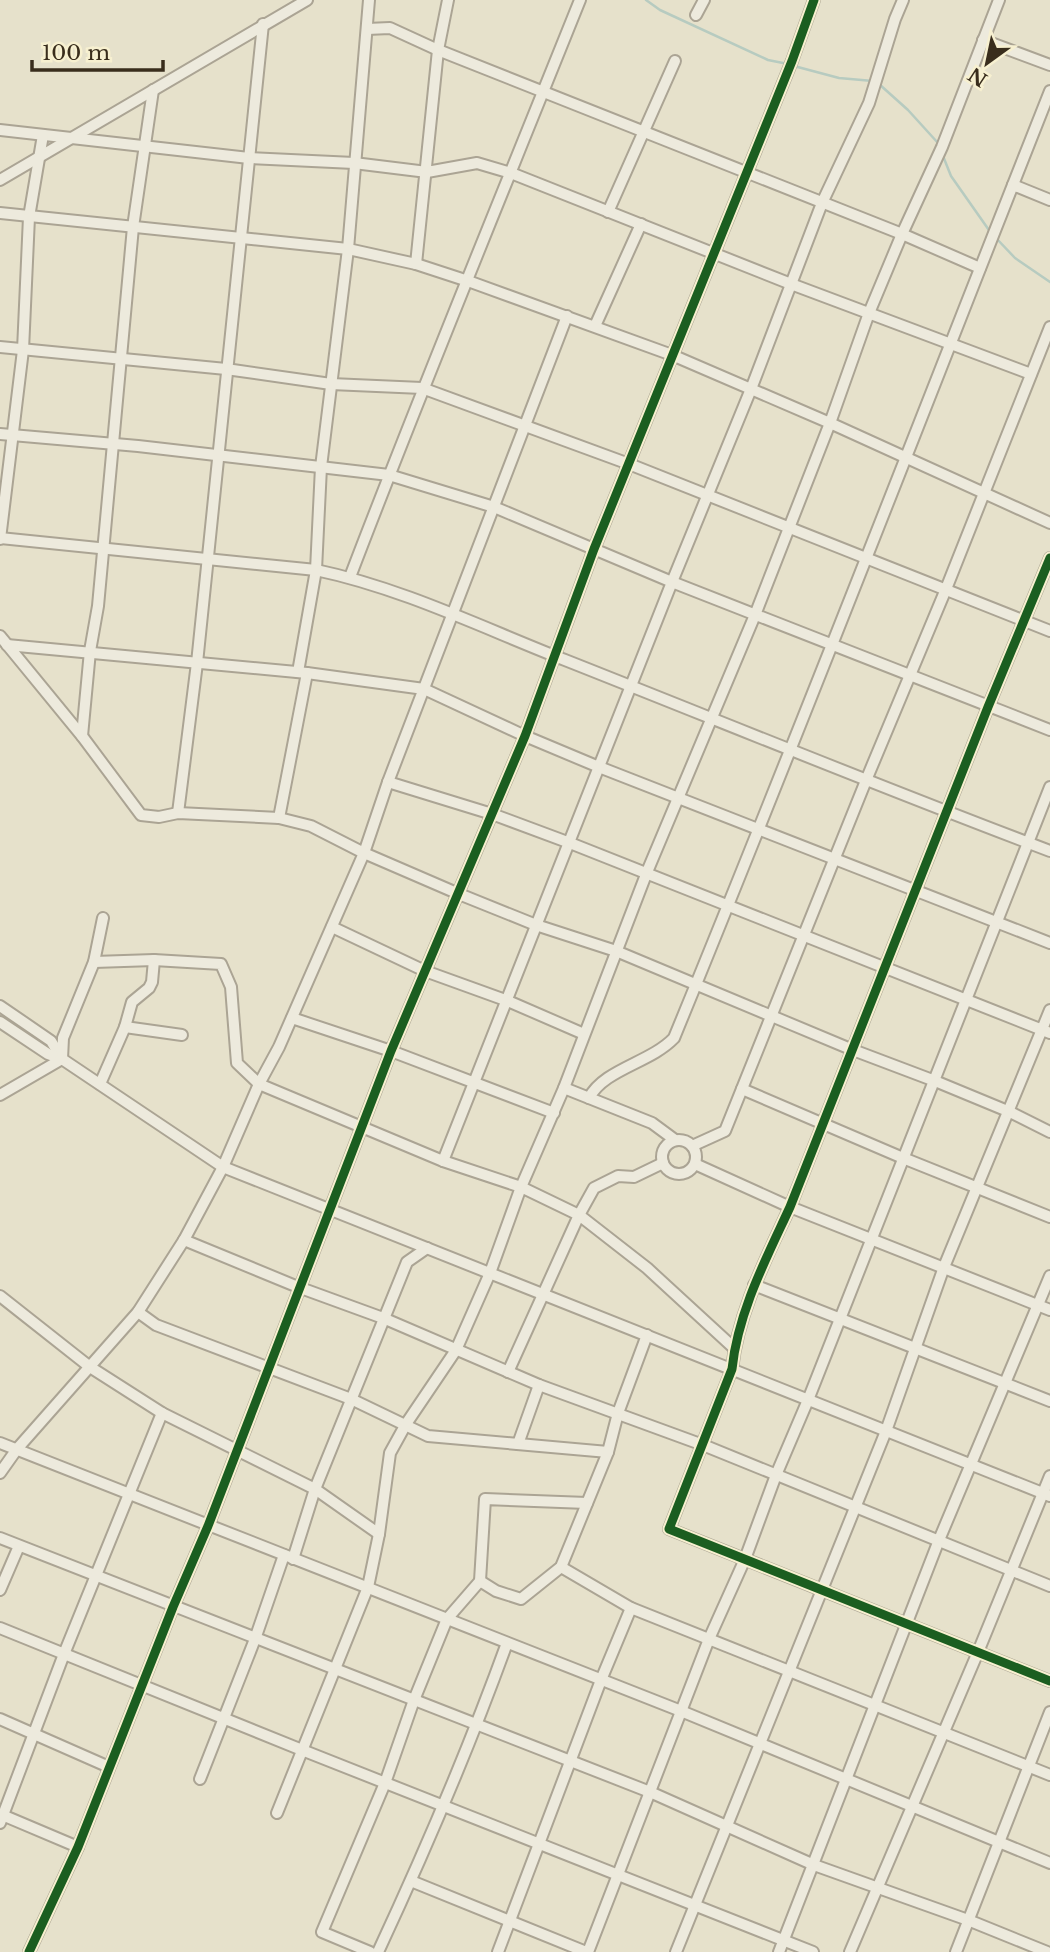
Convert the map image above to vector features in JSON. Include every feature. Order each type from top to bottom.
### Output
[{"type":"street","points":[[0,180],[307,0]]},
{"type":"street","points":[[279,818],[316,570],[321,467],[348,249],[369,0]]},
{"type":"street","points":[[416,264],[438,50],[448,0]]},
{"type":"street","points":[[350,577],[422,388],[468,281],[580,0]]},
{"type":"street","points":[[696,15],[704,0]]},
{"type":"street","points":[[29,1952],[78,1847],[208,1526],[361,1126],[525,736],[594,549],[790,66],[814,0]]},
{"type":"street","points":[[443,1161],[751,389],[822,204],[869,103],[903,0]]},
{"type":"street","points":[[277,1814],[368,1587],[379,1534],[390,1453],[406,1424],[456,1350],[491,1273],[521,1187],[564,1088],[647,872],[755,615],[830,423],[869,313],[940,151],[999,0]]},
{"type":"street","points":[[178,813],[197,663],[263,24]]},
{"type":"street","points":[[367,29],[390,29],[902,234],[980,268]]},
{"type":"street","points":[[983,40],[1050,65]]},
{"type":"street","points":[[608,212],[675,61]]},
{"type":"street","points":[[82,736],[104,549],[133,227],[153,90]]},
{"type":"street","points":[[589,1098],[603,1081],[665,1047],[674,1038],[953,344],[1050,91]]},
{"type":"street","points":[[0,130],[249,158],[354,163],[427,172],[477,163],[511,173],[791,284],[1031,374]]},
{"type":"street","points":[[43,135],[29,216],[23,350],[6,435],[0,539],[316,570],[350,577],[453,614],[1050,851]]},
{"type":"street","points":[[1013,185],[1050,200]]},
{"type":"street","points":[[0,213],[348,249],[416,264],[672,355],[907,457],[1050,523]]},
{"type":"street","points":[[594,327],[641,223]]},
{"type":"street","points":[[0,1473],[17,1449],[138,1312],[184,1240],[223,1167],[364,853],[388,782],[567,316]]},
{"type":"street","points":[[692,1146],[725,1130],[1050,327]]},
{"type":"street","points":[[0,347],[226,369],[331,384],[422,388],[629,464],[1050,631]]},
{"type":"street","points":[[6,435],[114,443],[389,475],[494,507],[672,582],[1050,730]]},
{"type":"street","points":[[1050,558],[988,707],[790,1208],[754,1285],[734,1348],[732,1369],[670,1529],[1050,1681]]},
{"type":"street","points":[[4,640],[197,663],[302,672],[424,689],[599,767],[1050,943]]},
{"type":"street","points":[[4,640],[82,736],[141,815],[159,817],[178,813],[279,818],[311,826],[364,853],[459,894],[536,925],[616,951],[1010,1112],[1050,1132]]},
{"type":"street","points":[[388,782],[492,814],[647,872],[1046,1032]]},
{"type":"street","points":[[411,1881],[587,1952],[709,1639],[745,1559],[1050,787]]},
{"type":"street","points":[[62,1059],[63,1038],[94,961],[103,918]]},
{"type":"street","points":[[332,927],[425,971],[508,1001],[584,1034]]},
{"type":"street","points":[[94,961],[154,960],[221,964],[231,987],[237,1063],[259,1084],[443,1161],[521,1187],[579,1215],[647,1268],[734,1348]]},
{"type":"street","points":[[100,1084],[125,1027],[132,1002],[149,988],[152,982],[154,960]]},
{"type":"street","points":[[0,1006],[51,1041],[62,1059]]},
{"type":"street","points":[[676,1952],[886,1431],[944,1267],[1046,1032],[1050,1010]]},
{"type":"street","points":[[292,1018],[391,1051],[554,1113]]},
{"type":"street","points":[[0,1022],[48,1054],[62,1059],[223,1167],[1046,1494]]},
{"type":"street","points":[[125,1027],[182,1035]]},
{"type":"street","points":[[0,1095],[62,1059]]},
{"type":"street","points":[[564,1088],[652,1123],[675,1140]]},
{"type":"street","points":[[743,1088],[903,1158],[1050,1217]]},
{"type":"street","points":[[675,1140],[681,1140],[692,1146],[696,1154],[692,1169],[682,1174],[670,1172],[663,1163],[665,1146],[675,1140]]},
{"type":"street","points":[[508,1372],[579,1215],[594,1188],[618,1175],[634,1177],[663,1163]]},
{"type":"street","points":[[695,1164],[790,1208],[1050,1310]]},
{"type":"street","points":[[401,1237],[407,1262]]},
{"type":"street","points":[[184,1240],[298,1287],[383,1318],[539,1385],[704,1445],[1050,1587]]},
{"type":"street","points":[[200,1779],[383,1318],[407,1262],[427,1248]]},
{"type":"street","points":[[779,1952],[939,1540],[1050,1276]]},
{"type":"street","points":[[754,1285],[1050,1401]]},
{"type":"street","points":[[0,1309],[1,1296]]},
{"type":"street","points":[[1,1296],[90,1367],[162,1413],[315,1489],[379,1534]]},
{"type":"street","points":[[138,1312],[156,1325],[351,1399],[428,1436],[608,1452]]},
{"type":"street","points":[[480,1581],[496,1591],[521,1599],[561,1567],[608,1452],[618,1413],[646,1335]]},
{"type":"street","points":[[518,1444],[539,1385]]},
{"type":"street","points":[[78,1847],[1,1817],[162,1413]]},
{"type":"street","points":[[0,1443],[759,1742],[1050,1863]]},
{"type":"street","points":[[850,1952],[1046,1494],[1050,1476]]},
{"type":"street","points":[[370,1952],[322,1932],[385,1783],[414,1700],[447,1619],[480,1581],[485,1499],[587,1503]]},
{"type":"street","points":[[0,1538],[650,1792],[814,1865],[1049,1951]]},
{"type":"street","points":[[0,1590],[19,1546]]},
{"type":"street","points":[[561,1567],[631,1608],[1050,1775]]},
{"type":"street","points":[[498,1952],[631,1608]]},
{"type":"street","points":[[0,1628],[302,1751],[813,1952]]},
{"type":"street","points":[[378,1952],[477,1726],[507,1643]]},
{"type":"street","points":[[956,1952],[1050,1712]]},
{"type":"street","points":[[0,1718],[109,1767]]},
{"type":"waterway","points":[[646,0],[660,10],[768,60],[788,64]]},
{"type":"waterway","points":[[794,66],[839,78],[873,81]]},
{"type":"waterway","points":[[879,84],[908,110],[938,143]]},
{"type":"waterway","points":[[943,156],[951,176],[991,233]]},
{"type":"waterway","points":[[996,238],[1015,258],[1050,282]]},
{"type":"cycle path","points":[[29,1952],[78,1847],[208,1526],[391,1051],[525,736],[594,549],[792,61],[814,0]]},
{"type":"cycle path","points":[[1050,558],[988,707],[790,1207],[754,1286],[740,1327],[732,1369],[669,1529],[1050,1681]]}]
